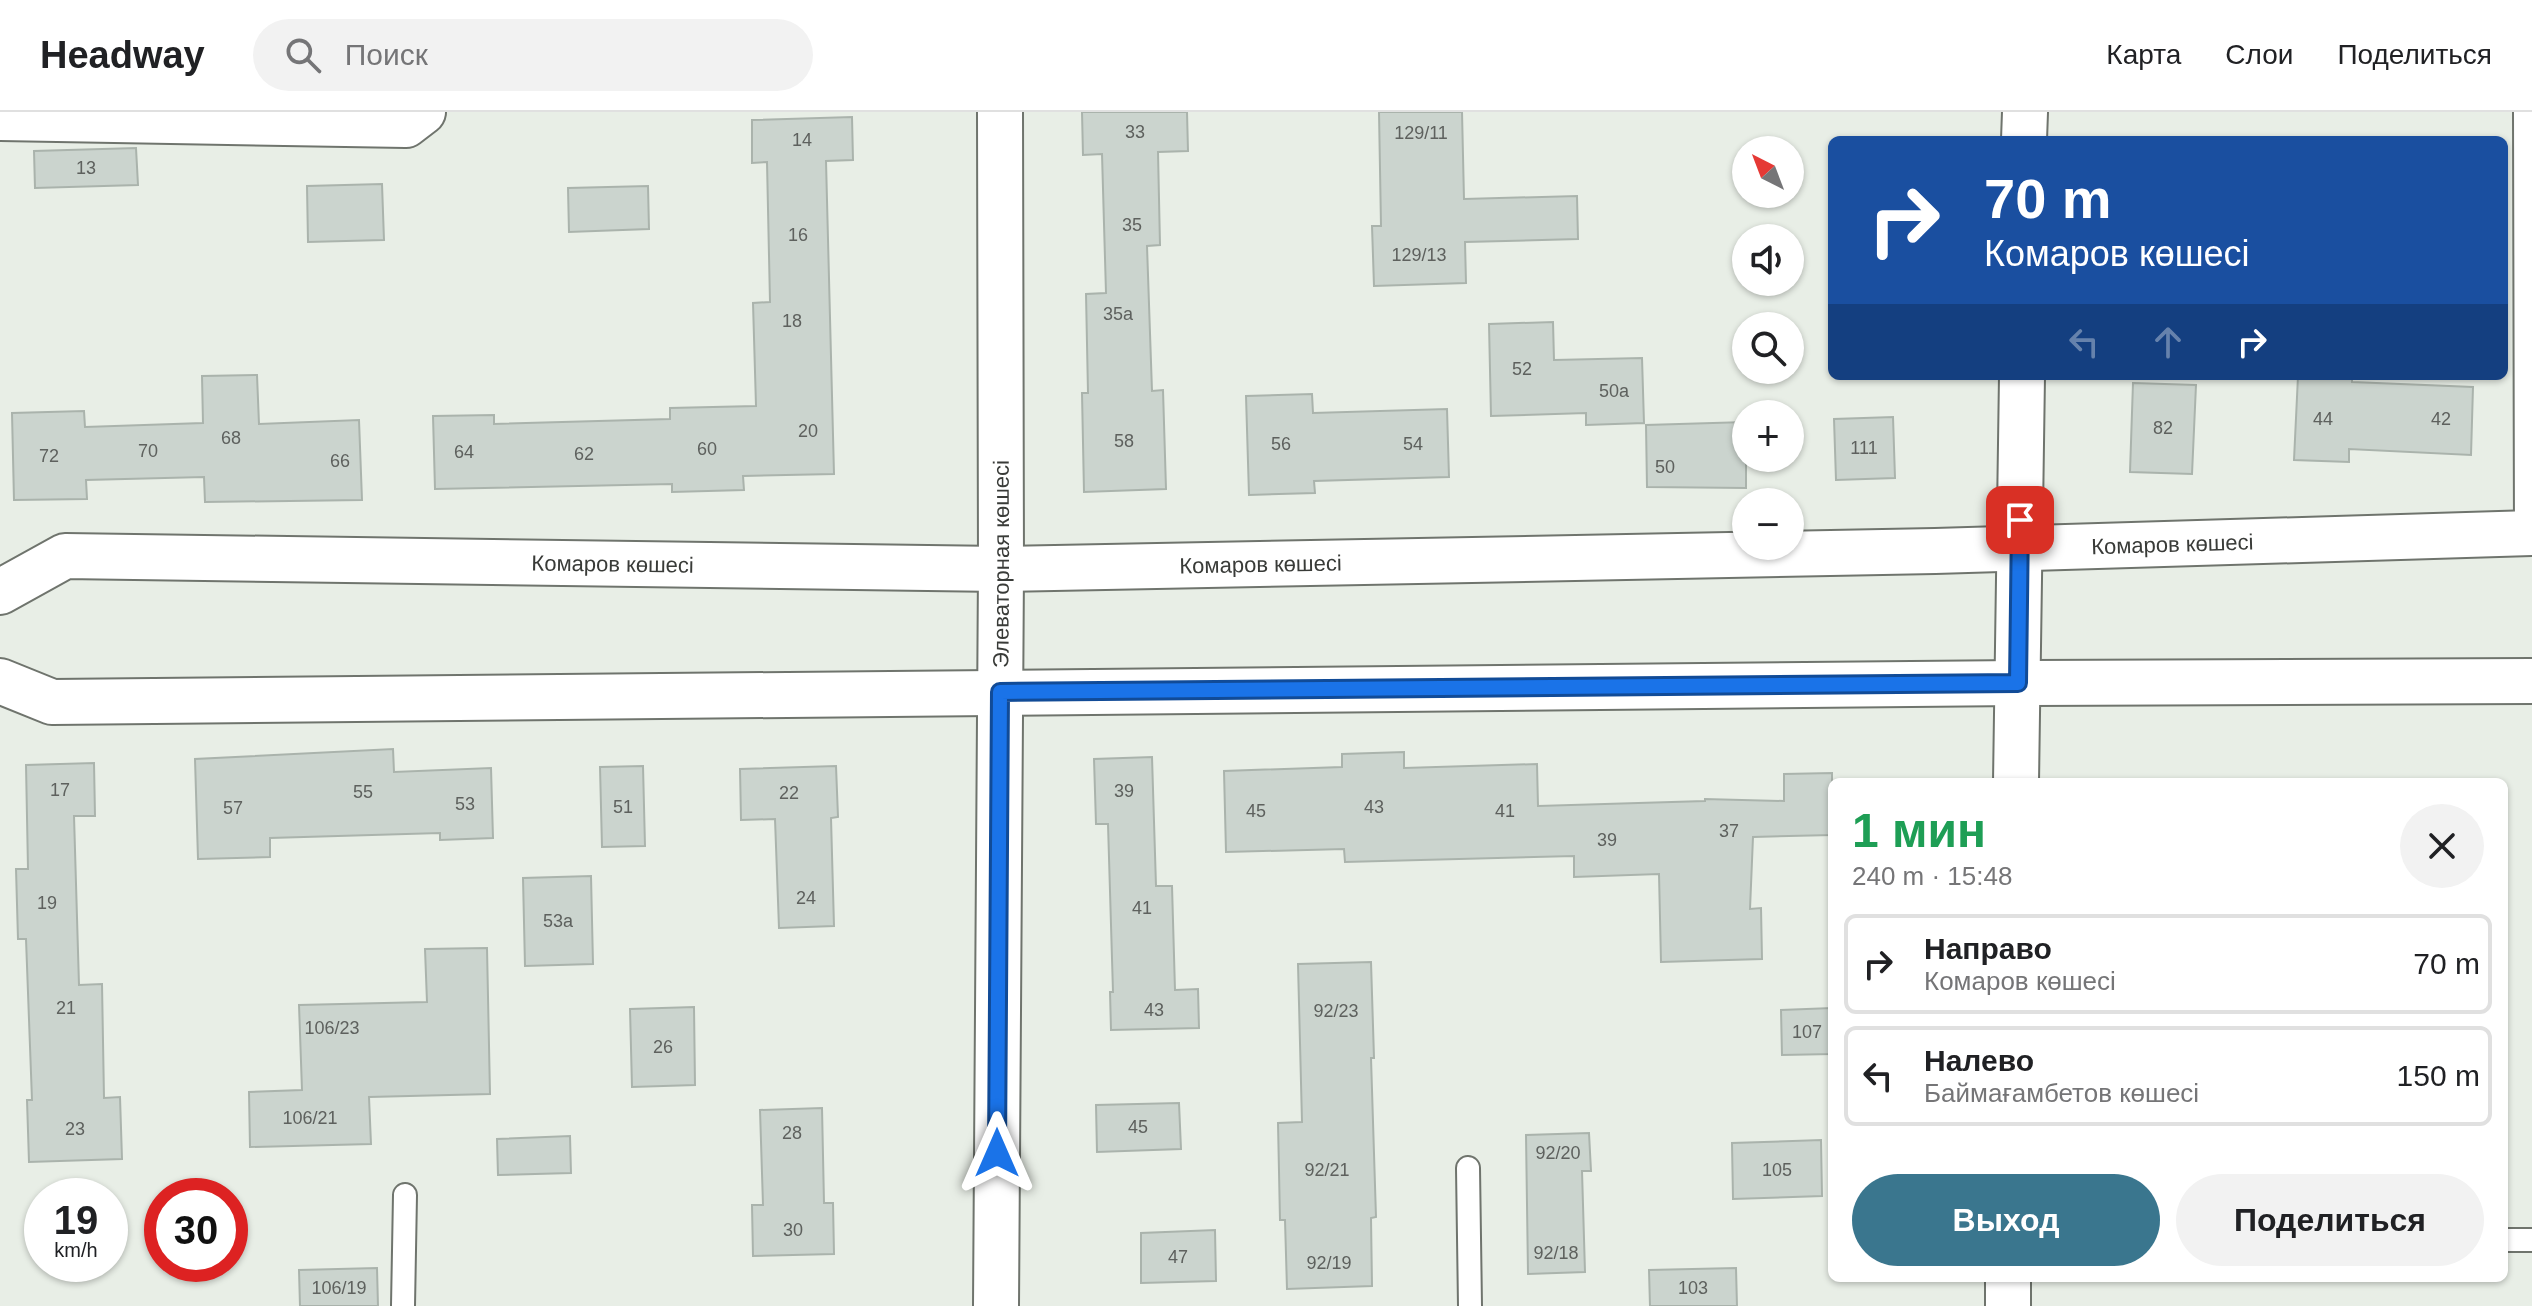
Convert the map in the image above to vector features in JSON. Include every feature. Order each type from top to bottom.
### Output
[{"type":"street","points":[[0,118],[406,125],[423,112]]},
{"type":"street","name":"Элеваторная көшесі","points":[[996,1306],[1001,569],[1000,112]]},
{"type":"street","points":[[2024,136],[2025,112]]},
{"type":"street","points":[[2016,778],[2022,380]]},
{"type":"street","name":"Комаров көшесі","points":[[0,592],[65,556],[1001,569],[2019,549],[2529,534]]},
{"type":"street","points":[[0,681],[52,702],[2532,681]]},
{"type":"street","points":[[2008,1282],[2008,1306]]},
{"type":"lane","points":[[2525,112],[2529,534]]},
{"type":"lane","points":[[1468,1168],[1470,1306]]},
{"type":"lane","points":[[403,1306],[405,1195]]},
{"type":"lane","points":[[2508,1240],[2532,1240]]},
{"type":"building","points":[[1082,112],[1187,112],[1188,151],[1158,152],[1160,245],[1147,246],[1152,391],[1163,390],[1166,489],[1084,492],[1082,393],[1088,393],[1086,294],[1106,293],[1102,154],[1083,155]]},
{"type":"building","points":[[1379,112],[1462,112],[1464,199],[1577,196],[1578,239],[1465,242],[1466,283],[1374,286],[1372,226],[1381,226]]},
{"type":"building","points":[[852,117],[853,160],[826,161],[834,474],[743,476],[744,490],[672,492],[672,484],[435,489],[433,416],[494,415],[494,424],[670,419],[670,408],[756,406],[753,303],[770,302],[767,162],[752,163],[752,120]]},
{"type":"building","points":[[136,148],[138,185],[35,188],[34,151]]},
{"type":"building","points":[[382,184],[384,240],[308,242],[307,186]]},
{"type":"building","points":[[648,186],[649,229],[569,232],[568,188]]},
{"type":"building","points":[[1553,322],[1554,360],[1642,358],[1644,423],[1586,425],[1586,413],[1491,416],[1489,324]]},
{"type":"building","points":[[257,375],[259,424],[359,420],[362,500],[205,502],[204,477],[86,480],[87,499],[14,500],[12,413],[84,411],[85,427],[203,423],[202,376]]},
{"type":"building","points":[[2298,380],[2473,387],[2471,455],[2349,449],[2349,462],[2294,460]]},
{"type":"building","points":[[2133,383],[2196,385],[2192,474],[2130,472]]},
{"type":"building","points":[[1312,394],[1313,413],[1447,409],[1449,477],[1314,481],[1315,493],[1249,495],[1246,396]]},
{"type":"building","points":[[1893,417],[1895,478],[1836,480],[1834,419]]},
{"type":"building","points":[[1732,422],[1732,472],[1746,472],[1746,488],[1647,487],[1646,425]]},
{"type":"building","points":[[393,749],[394,772],[491,768],[493,838],[440,840],[440,833],[270,838],[270,857],[198,859],[195,759]]},
{"type":"building","points":[[1404,752],[1404,768],[1537,764],[1538,806],[1705,799],[1784,801],[1784,774],[1832,773],[1832,778],[1828,778],[1828,835],[1753,837],[1750,909],[1761,908],[1762,959],[1661,962],[1659,874],[1574,877],[1574,856],[1345,862],[1344,849],[1226,852],[1224,771],[1342,767],[1342,754]]},
{"type":"building","points":[[1152,757],[1156,886],[1172,886],[1175,990],[1198,989],[1199,1028],[1111,1030],[1110,992],[1113,992],[1108,824],[1096,824],[1094,759]]},
{"type":"building","points":[[94,763],[95,816],[74,816],[79,985],[102,984],[104,1098],[120,1097],[122,1159],[29,1162],[27,1100],[32,1100],[26,939],[18,939],[16,869],[28,869],[26,765]]},
{"type":"building","points":[[643,766],[645,846],[602,847],[600,767]]},
{"type":"building","points":[[836,766],[838,817],[831,818],[834,926],[779,928],[775,819],[741,820],[740,769]]},
{"type":"building","points":[[591,876],[593,964],[525,966],[523,878]]},
{"type":"building","points":[[487,948],[490,1094],[369,1097],[371,1144],[250,1147],[249,1092],[302,1090],[299,1005],[427,1002],[425,949]]},
{"type":"building","points":[[1371,962],[1376,1217],[1371,1218],[1372,1286],[1287,1289],[1285,1220],[1280,1220],[1278,1123],[1302,1122],[1298,964]]},
{"type":"building","points":[[694,1007],[695,1085],[632,1087],[630,1009]]},
{"type":"building","points":[[1828,1008],[1828,1054],[1782,1055],[1781,1010]]},
{"type":"building","points":[[1179,1103],[1181,1149],[1097,1152],[1096,1105]]},
{"type":"building","points":[[822,1108],[824,1203],[833,1203],[834,1254],[753,1256],[752,1205],[763,1205],[760,1110]]},
{"type":"building","points":[[1589,1133],[1591,1171],[1582,1171],[1585,1272],[1528,1274],[1526,1135]]},
{"type":"building","points":[[570,1136],[571,1173],[498,1175],[497,1139]]},
{"type":"building","points":[[1821,1140],[1822,1196],[1733,1199],[1732,1143]]},
{"type":"building","points":[[1215,1230],[1216,1281],[1141,1283],[1141,1233]]},
{"type":"building","points":[[377,1268],[378,1306],[300,1306],[299,1270]]},
{"type":"building","points":[[1736,1268],[1737,1306],[1650,1306],[1649,1270]]},
{"type":"route","points":[[997,1153],[1000,692],[2018,683],[2020,520]]}]
